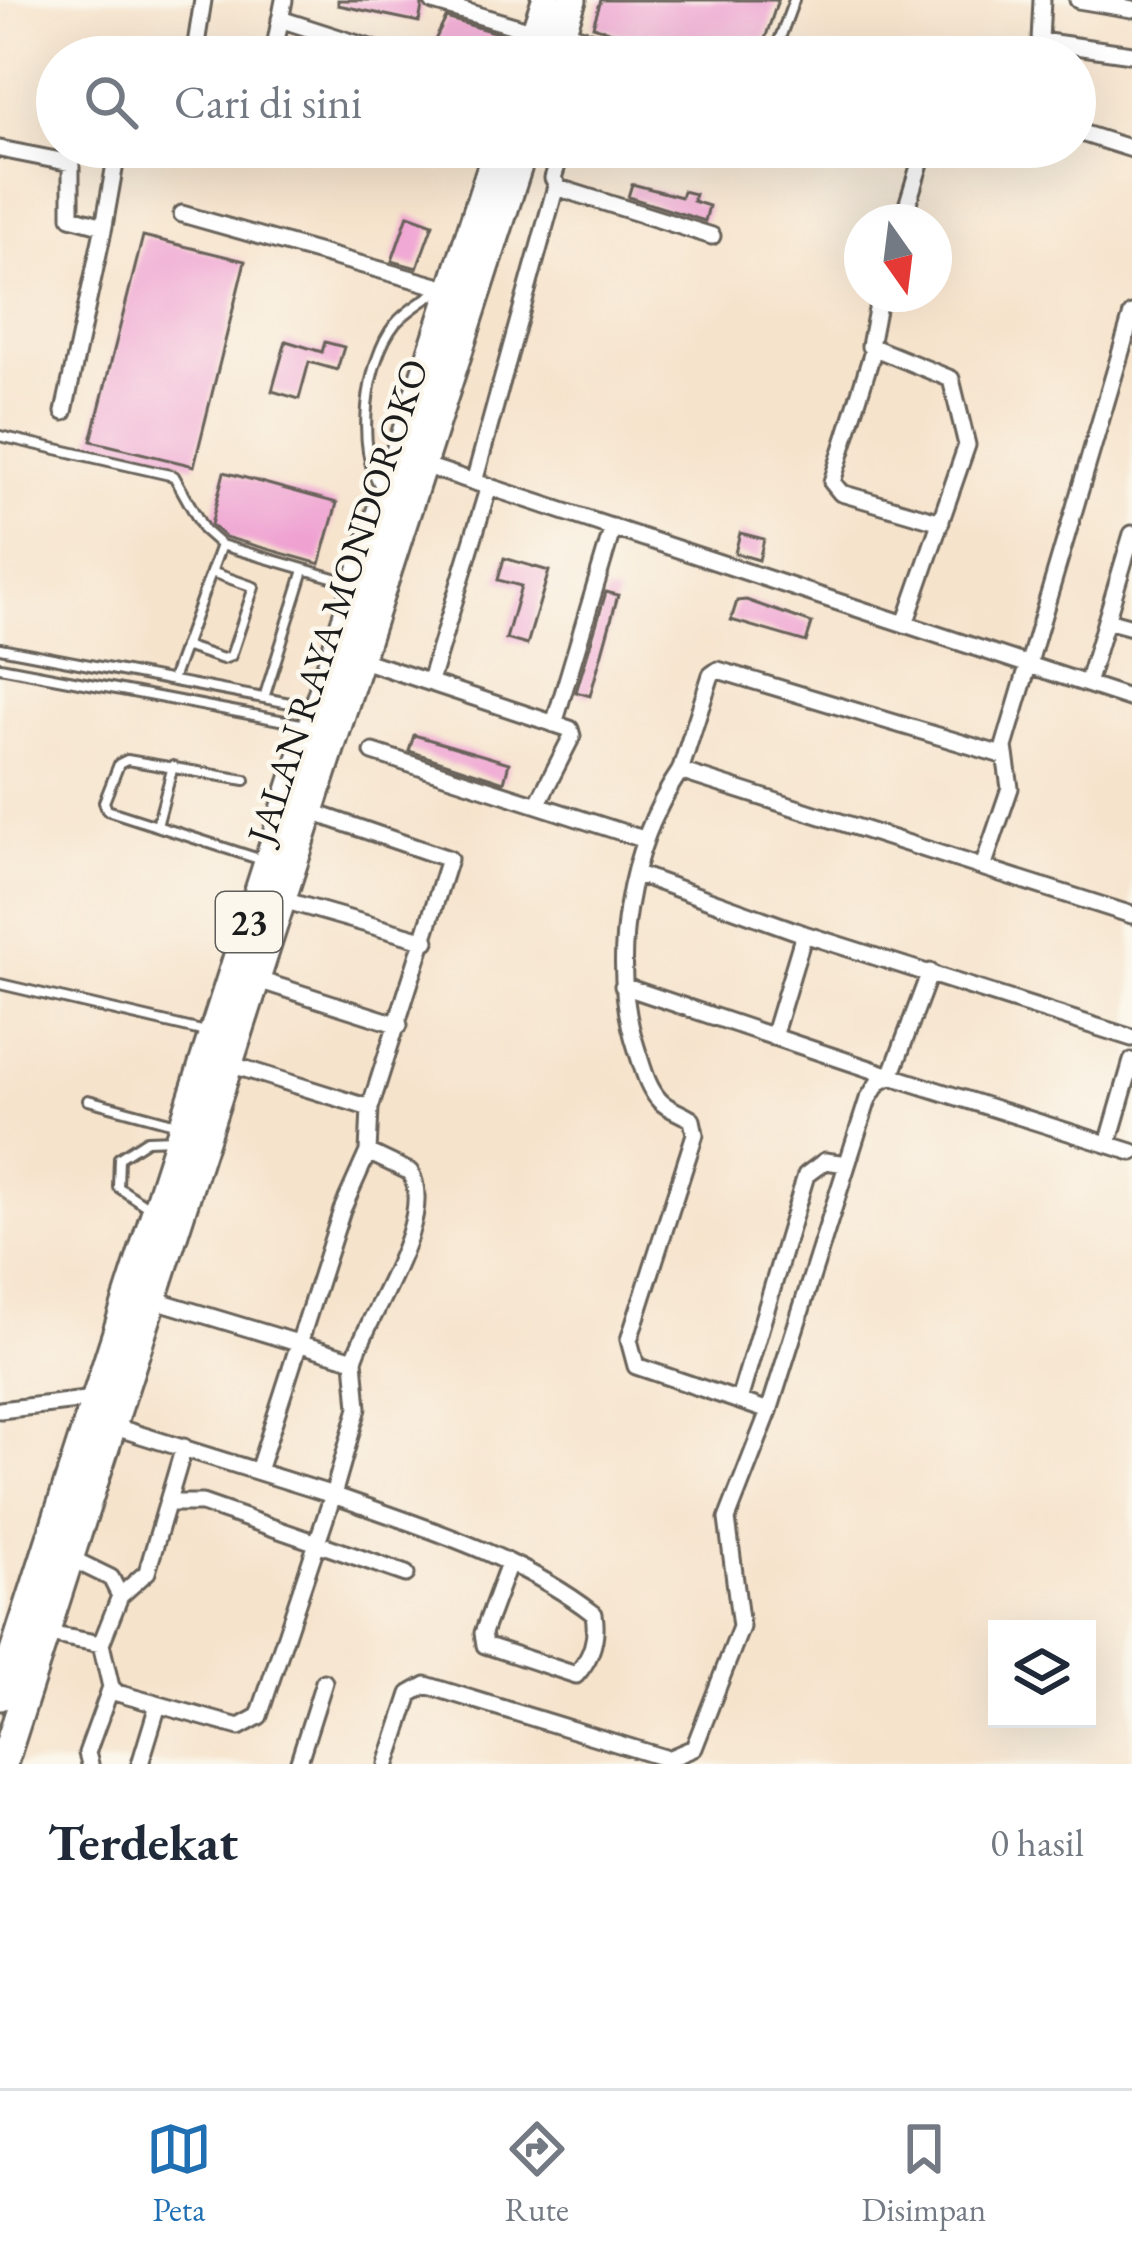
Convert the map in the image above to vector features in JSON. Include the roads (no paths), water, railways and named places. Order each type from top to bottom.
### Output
[{"type":"highway","points":[[544,36],[546,0]]},
{"type":"highway","points":[[549,36],[572,0]]},
{"type":"highway","name":"JALAN RAYA MONDOROKO","points":[[0,1696],[112,1426],[190,1133],[307,797],[322,723],[410,460],[492,168]]},
{"type":"highway","name":"JALAN RAYA MONDOROKO","points":[[456,291],[514,168]]},
{"type":"highway","name":"JALAN RAYA MONDOROKO","points":[[347,655],[356,585],[398,497]]},
{"type":"highway","name":"JALAN RAYA MONDOROKO","points":[[216,1052],[257,980],[284,900],[280,866]]},
{"type":"highway","name":"JALAN RAYA MONDOROKO","points":[[3,1764],[44,1634],[94,1399],[141,1314],[157,1210],[190,1133]]},
{"type":"street","points":[[197,36],[203,0]]},
{"type":"street","points":[[277,36],[284,0]]},
{"type":"street","points":[[1040,36],[1042,0]]},
{"type":"street","points":[[1078,0],[1132,8]]},
{"type":"street","points":[[433,2],[523,36]]},
{"type":"street","points":[[280,19],[333,36]]},
{"type":"street","points":[[1096,49],[1132,54]]},
{"type":"street","points":[[1096,138],[1132,149]]},
{"type":"street","points":[[0,149],[36,156]]},
{"type":"street","points":[[71,168],[71,217],[104,226]]},
{"type":"street","points":[[64,412],[114,168]]},
{"type":"street","points":[[430,681],[556,186],[556,168]]},
{"type":"street","points":[[908,204],[919,168]]},
{"type":"street","points":[[556,186],[712,236]]},
{"type":"street","points":[[182,214],[456,291]]},
{"type":"street","points":[[875,312],[868,334],[873,351],[831,472],[832,482],[841,493],[941,522]]},
{"type":"street","points":[[983,867],[1010,788],[1005,756],[1132,314]]},
{"type":"street","points":[[873,351],[951,380],[967,445],[906,621]]},
{"type":"street","points":[[410,460],[1132,699]]},
{"type":"street","points":[[554,724],[613,527]]},
{"type":"street","points":[[1087,684],[1132,534]]},
{"type":"street","points":[[1106,620],[1132,627]]},
{"type":"street","points":[[347,655],[570,729],[572,736],[546,804]]},
{"type":"street","points":[[769,1411],[636,1366],[630,1358],[628,1340],[695,1134],[692,1120],[669,1108],[649,1085],[626,1014],[623,986],[643,839],[680,771],[711,675],[718,670],[1005,756]]},
{"type":"street","points":[[373,752],[643,839]]},
{"type":"street","points":[[680,771],[1132,915]]},
{"type":"street","points":[[258,1471],[342,1210],[368,1152],[370,1108],[450,862],[445,854],[307,797]]},
{"type":"street","points":[[638,874],[805,934],[1132,1038]]},
{"type":"street","points":[[284,900],[426,941]]},
{"type":"street","points":[[773,1037],[805,934]]},
{"type":"street","points":[[393,1763],[410,1694],[426,1685],[646,1758],[668,1759],[694,1748],[743,1618],[727,1520],[769,1411],[868,1099],[878,1083],[891,1076],[930,972]]},
{"type":"street","points":[[257,980],[399,1025]]},
{"type":"street","points":[[623,986],[1132,1152]]},
{"type":"street","points":[[216,1052],[370,1108]]},
{"type":"street","points":[[1108,1144],[1132,1061]]},
{"type":"street","points":[[111,1688],[239,1727],[259,1716],[358,1408],[354,1360],[388,1294],[417,1201],[410,1172],[368,1152]]},
{"type":"street","points":[[739,1400],[806,1175],[825,1161],[848,1164]]},
{"type":"street","points":[[141,1314],[298,1340],[354,1360]]},
{"type":"street","points":[[0,1410],[94,1399]]},
{"type":"street","points":[[112,1426],[333,1495],[509,1563],[595,1614],[597,1631],[588,1661],[576,1675],[485,1645],[487,1618],[509,1563]]},
{"type":"street","points":[[90,1764],[87,1753],[111,1688],[101,1644],[120,1596],[145,1578],[184,1448]]},
{"type":"street","points":[[168,1503],[202,1503],[406,1574]]},
{"type":"street","points":[[58,1553],[111,1578],[120,1596]]},
{"type":"street","points":[[44,1634],[101,1644]]},
{"type":"street","points":[[298,1764],[324,1682]]},
{"type":"street","points":[[140,1764],[158,1705]]},
{"type":"lane","points":[[781,36],[794,0]]},
{"type":"lane","points":[[398,497],[376,481],[367,447],[369,400],[383,344],[396,323],[456,291]]},
{"type":"lane","points":[[0,436],[175,476],[204,530],[221,544],[356,585]]},
{"type":"lane","points":[[172,680],[221,544]]},
{"type":"lane","points":[[264,698],[304,570]]},
{"type":"lane","points":[[184,646],[223,659],[231,656],[254,586],[211,572]]},
{"type":"lane","points":[[0,648],[264,698],[322,723]]},
{"type":"lane","points":[[0,667],[322,723]]},
{"type":"lane","points":[[245,780],[137,759],[119,764],[104,802],[107,810],[280,866]]},
{"type":"lane","points":[[157,826],[173,766]]},
{"type":"lane","points":[[0,983],[216,1052]]},
{"type":"lane","points":[[88,1100],[190,1133]]},
{"type":"lane","points":[[157,1210],[139,1205],[118,1187],[119,1158],[147,1140],[190,1133]]}]
